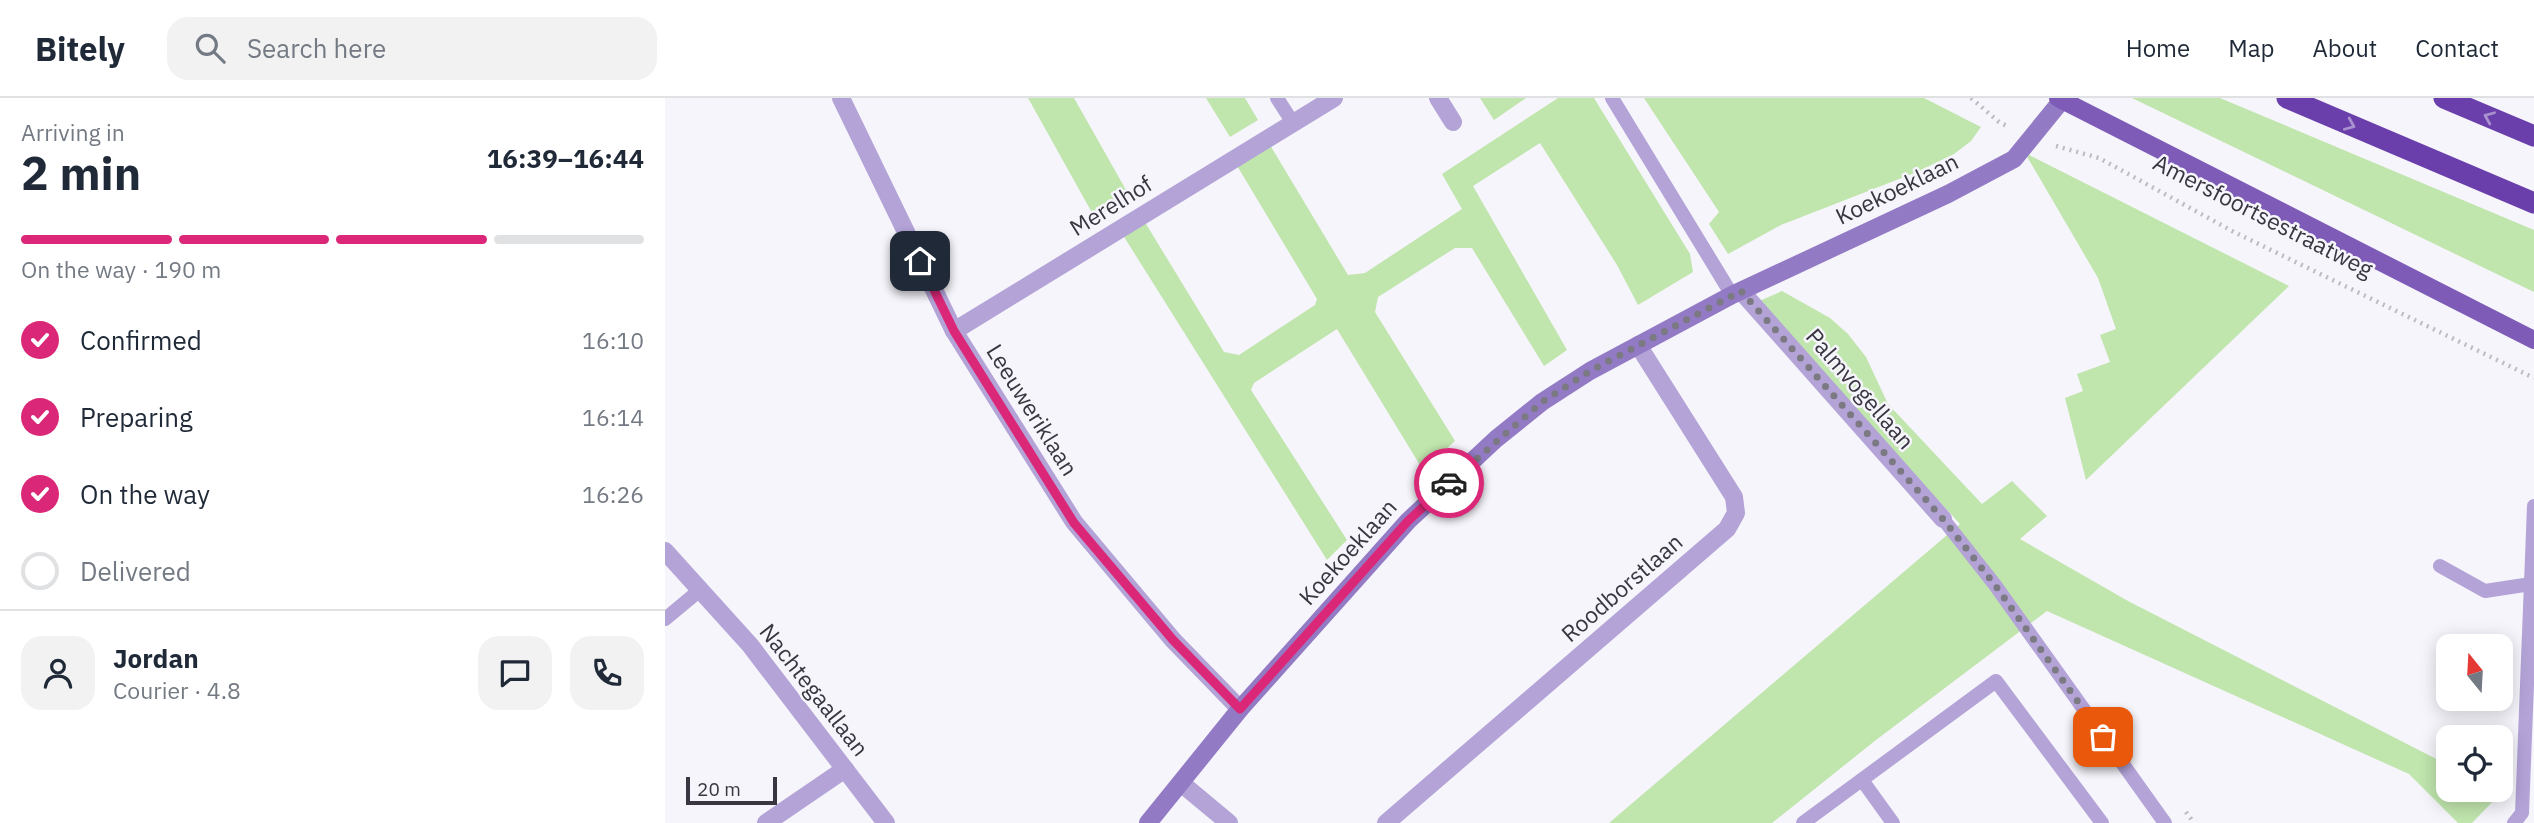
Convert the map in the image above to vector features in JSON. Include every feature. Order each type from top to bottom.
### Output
[{"type":"highway","points":[[2287,98],[2534,203]]},
{"type":"highway","points":[[2444,98],[2534,136]]},
{"type":"main road","name":"Amersfoortsestraatweg","points":[[2060,99],[2534,340]]},
{"type":"street","name":"Leeuweriklaan","points":[[841,98],[954,331],[1074,523],[1173,640],[1240,709]]},
{"type":"street","name":"Merelhof","points":[[954,331],[1333,98]]},
{"type":"street","points":[[1438,98],[1453,122]]},
{"type":"street","name":"Koekoeklaan","points":[[1148,823],[1240,709],[1408,521],[1496,439],[1542,402],[1590,371],[1737,293],[1948,194],[2014,159],[2032,139],[2060,99]]},
{"type":"street","name":"Palmvogellaan","points":[[1737,293],[1943,519]]},
{"type":"street","name":"Roodborstlaan","points":[[1387,823],[1727,529],[1736,513],[1734,497],[1638,345]]},
{"type":"street","name":"Nachtegaallaan","points":[[665,551],[750,645],[886,823]]},
{"type":"street","points":[[766,823],[845,769]]},
{"type":"street","points":[[1181,783],[1229,823]]},
{"type":"lane","points":[[1277,98],[1293,123]]},
{"type":"lane","points":[[1612,98],[1737,293]]},
{"type":"lane","points":[[2514,823],[2522,813],[2534,506]]},
{"type":"lane","points":[[1943,519],[2003,597],[2165,823]]},
{"type":"lane","points":[[2440,566],[2485,591],[2531,584]]},
{"type":"lane","points":[[665,619],[700,590]]},
{"type":"lane","points":[[1803,823],[1996,681],[2102,823]]},
{"type":"lane","points":[[1862,780],[1893,823]]},
{"type":"path","name":"Amersfoortsestraatweg","points":[[1972,98],[1999,122],[2032,139],[2099,158],[2234,232],[2534,378]]},
{"type":"green space","points":[[1028,98],[1074,98],[1130,197],[1095,218]]},
{"type":"green space","points":[[1206,98],[1245,98],[1258,120],[1230,137]]},
{"type":"green space","points":[[1480,98],[1526,98],[1494,120]]},
{"type":"green space","points":[[1558,98],[1594,98],[1690,254],[1693,272],[1638,305],[1617,265],[1540,143],[1473,186],[1567,350],[1544,366],[1472,248],[1455,248],[1378,297],[1375,312],[1455,441],[1423,470],[1337,329],[1254,383],[1251,390],[1347,540],[1327,560],[1121,232],[1143,219],[1224,352],[1239,355],[1315,305],[1317,299],[1236,164],[1270,145],[1348,275],[1365,273],[1462,209],[1442,174]]},
{"type":"green space","points":[[1644,98],[1924,98],[1981,127],[1971,141],[1954,154],[1917,172],[1781,225],[1728,254],[1709,224],[1719,212]]},
{"type":"green space","points":[[2132,98],[2220,98],[2534,230],[2534,292]]},
{"type":"green space","points":[[2025,153],[2289,286],[2086,480],[2065,398],[2083,391],[2077,374],[2110,362],[2100,335],[2116,329],[2098,278]]},
{"type":"green space","points":[[1782,291],[1830,318],[1848,334],[1866,357],[1888,404],[1982,504],[2012,481],[2047,516],[2020,539],[2128,601],[2436,759],[2436,801],[2409,774],[2047,611],[1876,740],[1772,823],[1609,823],[1960,524],[1757,302]]},
{"type":"green space","points":[[2437,802],[2492,802],[2472,823],[2458,823]]},
{"type":"way so far","points":[[1449,483],[1496,439],[1542,402],[1590,371],[1741,291],[1943,519],[1995,585],[2103,737]]},
{"type":"route","points":[[920,261],[954,331],[1074,523],[1173,640],[1240,709],[1408,521],[1449,483]]}]
